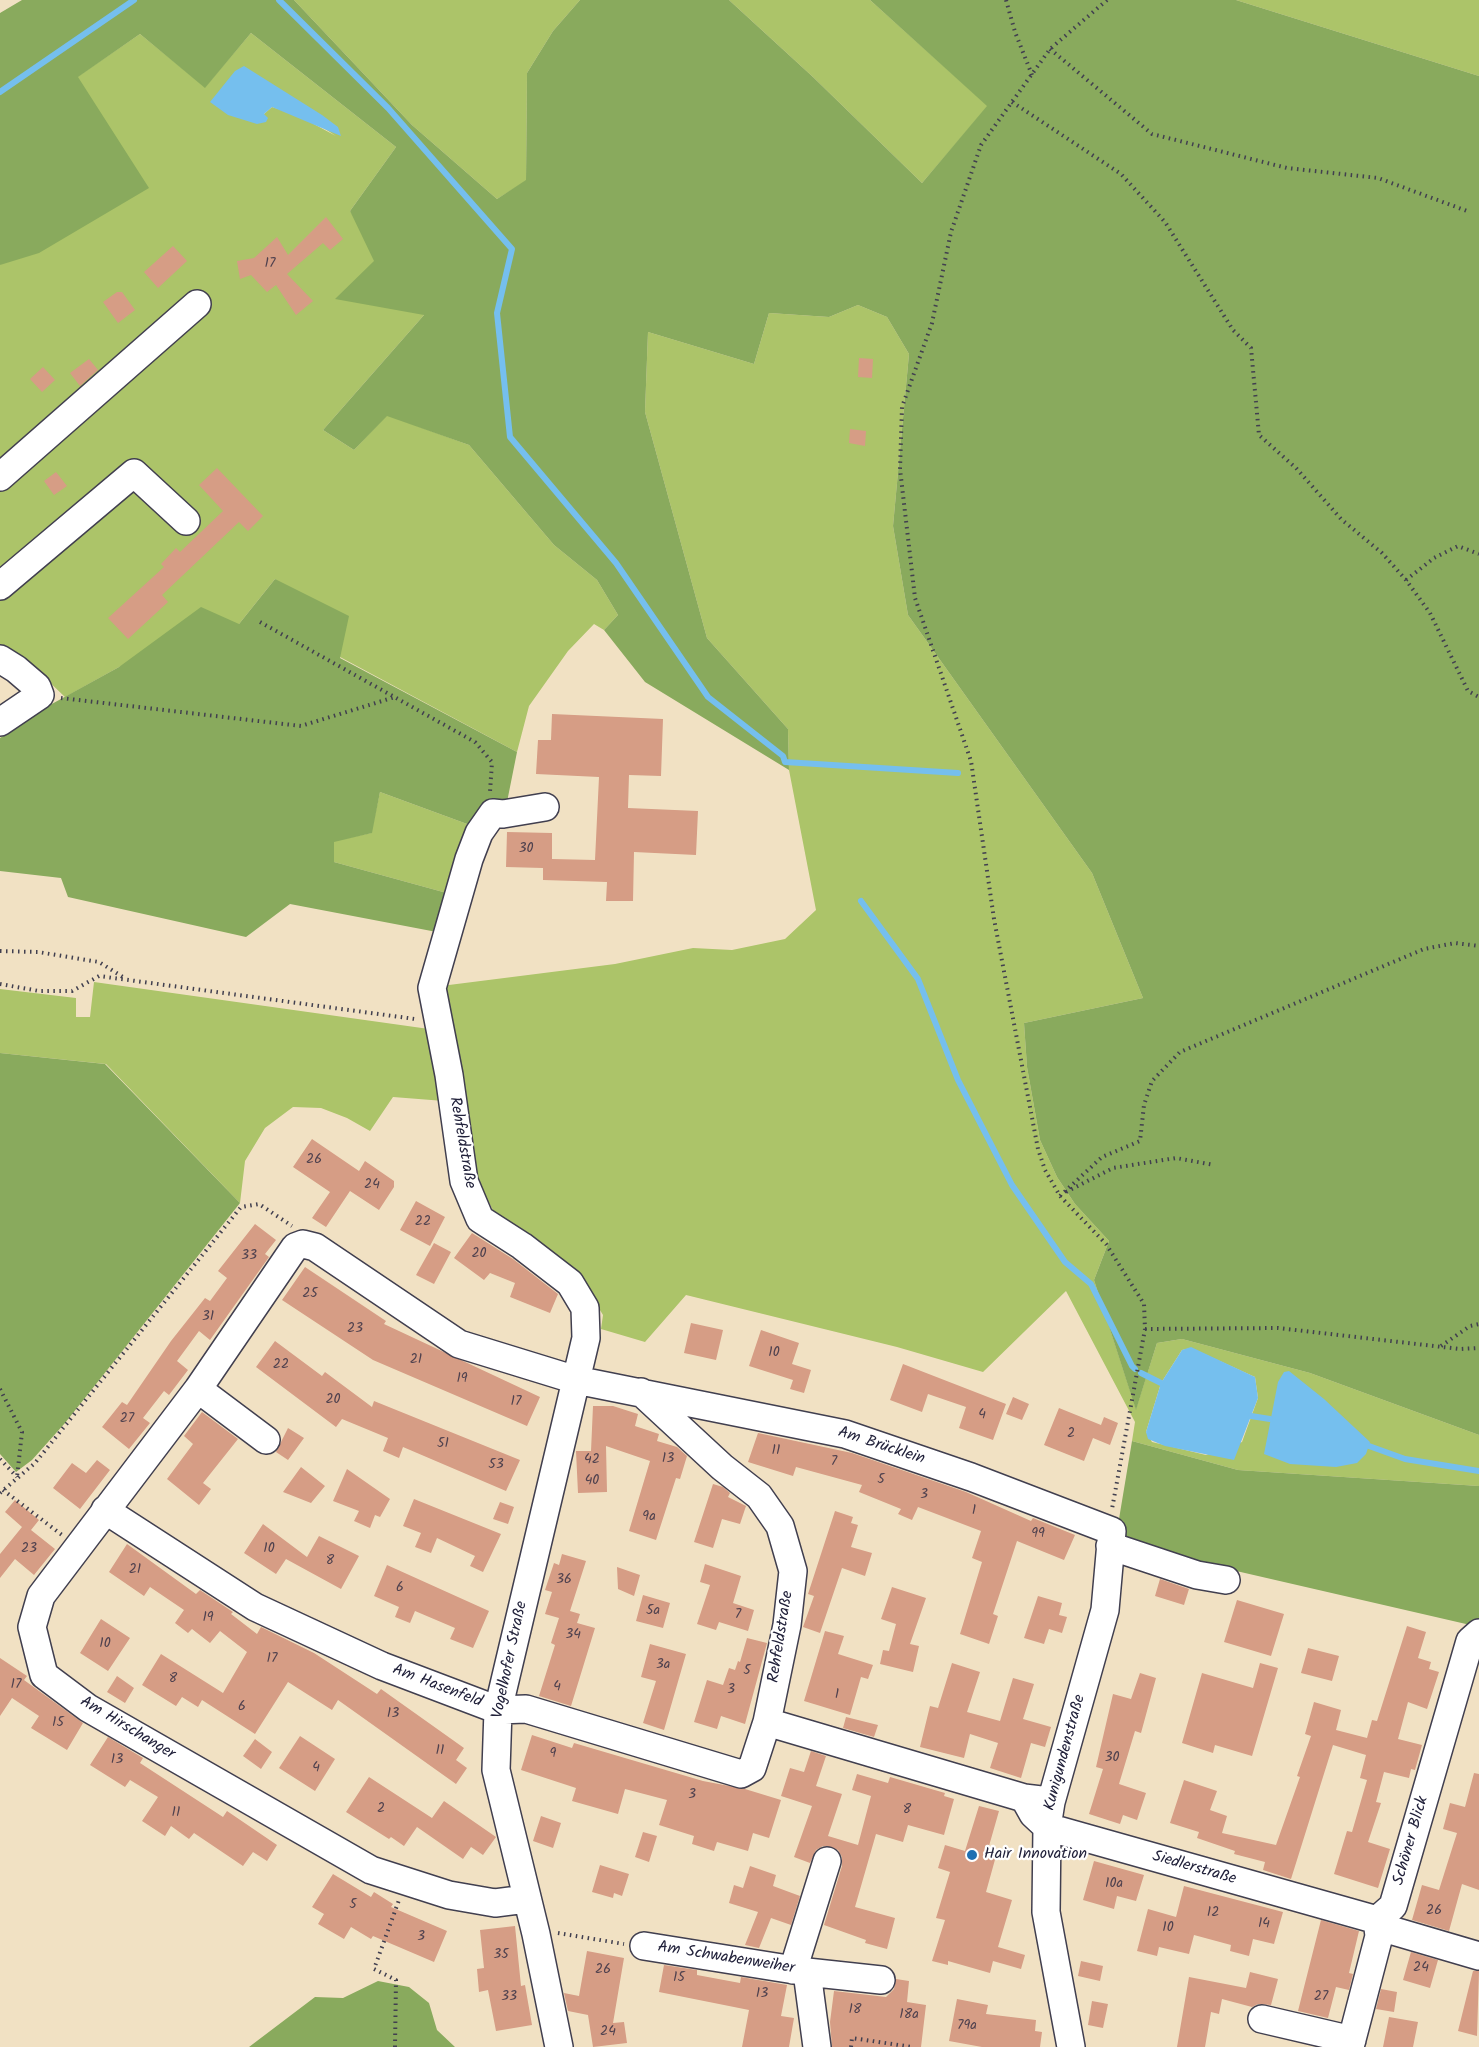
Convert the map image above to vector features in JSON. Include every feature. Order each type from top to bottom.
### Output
[{"type":"street","points":[[0,477],[197,304]]},
{"type":"street","points":[[0,586],[134,472],[186,521]]},
{"type":"street","points":[[0,659],[16,669],[38,691],[0,722]]},
{"type":"street","points":[[493,813],[503,814],[545,807]]},
{"type":"street","name":"Rehfeldstraße","points":[[493,813],[479,834],[469,859],[432,988],[437,1023],[449,1075],[465,1181],[480,1219],[522,1246],[570,1284],[585,1308],[586,1338],[576,1380]]},
{"type":"street","points":[[303,1244],[315,1247],[459,1344],[576,1380],[641,1392]]},
{"type":"street","name":"Am Hirschanger","points":[[303,1244],[295,1247],[198,1389],[41,1596],[32,1627],[44,1675],[88,1708],[371,1870],[449,1895],[495,1903],[526,1899]]},
{"type":"street","name":"Vogelhofer Straße","points":[[559,2047],[536,1935],[496,1770],[498,1710],[576,1380]]},
{"type":"street","points":[[198,1389],[266,1440]]},
{"type":"street","name":"Rehfeldstraße","points":[[641,1392],[722,1467],[759,1496],[780,1526],[793,1571],[788,1625],[767,1722]]},
{"type":"street","name":"Am Brücklein","points":[[641,1392],[845,1434],[971,1477],[1197,1575],[1226,1580]]},
{"type":"street","name":"Am Hasenfeld","points":[[105,1510],[255,1607],[382,1666],[498,1710],[526,1709],[741,1774],[752,1768],[767,1722]]},
{"type":"street","name":"Kunigundenstraße","points":[[1071,2047],[1046,1912],[1049,1814],[1105,1610],[1111,1539]]},
{"type":"street","name":"Schöner Blick","points":[[1351,2044],[1379,1924],[1393,1906],[1470,1641],[1479,1633]]},
{"type":"street","name":"Siedlerstraße","points":[[767,1722],[1024,1798],[1049,1814],[1479,1956]]},
{"type":"street","points":[[800,1971],[827,1861]]},
{"type":"street","name":"Am Schwabenweiher","points":[[644,1946],[800,1971],[880,1980]]},
{"type":"street","name":"Am Schwabenweiher","points":[[800,1971],[817,2047]]},
{"type":"street","points":[[1262,2019],[1351,2044]]},
{"type":"path","points":[[1006,0],[1015,32],[1032,75]]},
{"type":"path","points":[[1107,0],[1050,50],[981,145],[951,232],[932,323],[902,407],[900,469],[915,598],[971,761],[994,919],[1038,1149],[1045,1170],[1060,1196],[1106,1244],[1144,1304],[1145,1329],[1112,1504],[1111,1539]]},
{"type":"path","points":[[1050,50],[1152,134],[1287,168],[1378,178],[1467,211]]},
{"type":"path","points":[[1012,102],[1121,174],[1165,222],[1233,330],[1251,348],[1259,435],[1296,468],[1341,519],[1382,553],[1406,580],[1430,613],[1468,691],[1479,697]]},
{"type":"path","points":[[1406,580],[1434,558],[1458,546],[1479,554]]},
{"type":"path","points":[[260,622],[475,742],[492,762],[490,793],[493,813]]},
{"type":"path","points":[[38,691],[301,726],[395,697]]},
{"type":"path","points":[[1060,1196],[1101,1157],[1140,1141],[1144,1105],[1152,1081],[1180,1052],[1424,949],[1455,943],[1479,946]]},
{"type":"path","points":[[0,951],[38,952],[99,962],[129,981]]},
{"type":"path","points":[[0,984],[39,991],[72,991],[99,976],[372,1011],[437,1023]]},
{"type":"path","points":[[1060,1196],[1113,1168],[1176,1158],[1214,1166]]},
{"type":"path","points":[[77,1546],[1,1491],[35,1462],[241,1207],[259,1204],[297,1230],[303,1244]]},
{"type":"path","points":[[1441,1347],[1470,1326],[1479,1324]]},
{"type":"path","points":[[1145,1329],[1278,1328],[1441,1347],[1479,1348]]},
{"type":"path","points":[[0,1389],[22,1432],[17,1478]]},
{"type":"path","points":[[0,1459],[17,1478]]},
{"type":"path","points":[[395,2047],[396,1980],[374,1969],[406,1882]]},
{"type":"path","points":[[536,1935],[558,1933],[644,1946]]},
{"type":"path","points":[[851,2047],[852,2038],[912,2047]]},
{"type":"green space","points":[[22,0],[294,0],[412,125],[497,199],[526,180],[527,73],[553,31],[580,0],[729,0],[813,77],[922,183],[987,106],[870,0],[1236,0],[1479,76],[1479,1435],[1310,1373],[1182,1339],[1157,1343],[1136,1410],[1094,1280],[1109,1241],[1075,1204],[1057,1177],[1040,1140],[1027,1067],[1024,1023],[1143,998],[1092,873],[908,615],[893,526],[909,354],[887,317],[858,305],[829,317],[769,313],[754,364],[648,332],[645,412],[707,638],[788,729],[789,770],[645,682],[604,630],[618,615],[597,580],[554,545],[469,445],[387,416],[354,450],[323,430],[424,315],[335,299],[374,261],[350,211],[396,147],[251,33],[205,88],[140,34],[78,77],[149,188],[39,253],[0,265],[0,13]]},
{"type":"green space","points":[[294,0],[580,0],[553,31],[527,73],[526,181],[497,199],[412,125]]},
{"type":"green space","points":[[729,0],[870,0],[988,106],[922,183],[813,77]]},
{"type":"green space","points":[[1236,0],[1479,0],[1479,76]]},
{"type":"green space","points":[[251,33],[396,147],[350,211],[424,315],[323,430],[354,450],[387,415],[469,445],[554,545],[597,580],[618,615],[604,630],[594,624],[568,651],[529,706],[517,752],[340,657],[275,579],[239,624],[119,667],[65,697],[42,675],[0,651],[0,265],[77,77],[140,34],[205,87]],"holes":[[[235,71],[336,136],[297,115],[272,107],[264,114]]]},
{"type":"green space","points":[[858,305],[887,317],[909,354],[893,526],[908,615],[1092,873],[1143,998],[1024,1023],[1027,1067],[1040,1140],[1057,1177],[1075,1204],[1109,1241],[1094,1280],[1136,1409],[1157,1343],[1182,1339],[1310,1373],[1479,1435],[1479,1486],[1238,1470],[1132,1441],[1135,1422],[1066,1291],[983,1372],[897,1347],[686,1295],[645,1342],[601,1329],[603,1315],[576,1271],[496,1216],[476,1178],[441,986],[615,964],[693,948],[732,950],[785,939],[816,910],[789,770],[788,729],[707,638],[645,412],[648,332],[754,364],[769,313],[829,317]],"holes":[[[1191,1348],[1255,1377],[1258,1398],[1242,1442],[1206,1455],[1152,1442],[1146,1432],[1161,1383],[1182,1350]]]},
{"type":"green space","points":[[275,579],[349,616],[340,658],[517,752],[506,807],[478,828],[380,792],[372,833],[334,842],[334,862],[454,895],[442,933],[290,904],[246,937],[68,897],[61,878],[0,871],[0,738],[50,705],[119,667],[201,607],[239,624]]},
{"type":"green space","points":[[380,792],[478,828],[454,895],[334,862],[334,841],[371,833]]},
{"type":"green space","points":[[94,982],[429,1029],[444,1101],[393,1097],[370,1131],[347,1118],[321,1108],[293,1107],[265,1128],[245,1161],[240,1203],[106,1064],[0,1053],[0,989],[76,998],[76,1017],[90,1017]]},
{"type":"green space","points":[[0,1053],[105,1064],[240,1203],[65,1423],[32,1460],[16,1472],[0,1454]]},
{"type":"green space","points":[[1132,1441],[1238,1470],[1479,1486],[1479,1627],[1115,1543]]},
{"type":"green space","points":[[378,1981],[409,1987],[429,2003],[437,2030],[455,2047],[249,2047],[315,1997],[343,1998]]},
{"type":"water","points":[[244,66],[322,115],[338,127],[341,136],[272,107],[264,114],[268,118],[266,122],[257,124],[228,115],[210,102],[235,71]]},
{"type":"water","points":[[1191,1347],[1255,1377],[1258,1398],[1234,1460],[1165,1446],[1148,1439],[1146,1432],[1161,1383],[1182,1350]]},
{"type":"water","points":[[1289,1371],[1324,1399],[1370,1442],[1366,1454],[1357,1463],[1336,1467],[1290,1464],[1264,1454],[1278,1382],[1284,1372]]},
{"type":"building","points":[[326,217],[343,239],[330,250],[323,243],[287,274],[313,301],[296,315],[276,285],[267,292],[251,275],[240,279],[237,261],[254,258],[277,237],[288,255]]},
{"type":"building","points":[[173,246],[187,261],[158,288],[144,272]]},
{"type":"building","points":[[117,292],[122,292],[135,310],[118,323],[103,302]]},
{"type":"building","points":[[859,358],[873,359],[872,378],[858,377]]},
{"type":"building","points":[[89,359],[98,370],[80,386],[70,373]]},
{"type":"building","points":[[43,367],[55,380],[42,392],[30,379]]},
{"type":"building","points":[[850,429],[866,431],[865,446],[849,443]]},
{"type":"building","points":[[217,468],[263,516],[248,531],[239,522],[162,595],[168,602],[128,639],[108,618],[164,567],[161,564],[176,548],[180,552],[223,511],[199,485]]},
{"type":"building","points":[[56,472],[67,486],[54,495],[44,481]]},
{"type":"building","points":[[552,714],[663,719],[661,776],[629,775],[628,808],[698,811],[696,855],[634,852],[633,901],[606,901],[607,882],[543,880],[543,868],[506,867],[507,832],[552,833],[552,859],[595,860],[599,777],[536,774],[538,740],[551,740]]},
{"type":"building","points":[[312,1139],[359,1171],[365,1161],[394,1181],[394,1187],[379,1210],[350,1191],[326,1227],[312,1218],[330,1192],[293,1167]]},
{"type":"building","points":[[416,1201],[445,1217],[430,1246],[400,1230]]},
{"type":"building","points":[[255,1224],[276,1240],[265,1254],[269,1257],[210,1340],[199,1331],[177,1361],[188,1370],[169,1395],[164,1391],[143,1418],[150,1423],[129,1449],[102,1427],[122,1402],[127,1405],[171,1341],[205,1298],[210,1301],[227,1278],[218,1271]]},
{"type":"building","points":[[472,1233],[513,1259],[558,1294],[550,1313],[510,1297],[515,1283],[490,1273],[484,1280],[454,1258]]},
{"type":"building","points":[[434,1243],[451,1252],[434,1284],[416,1275]]},
{"type":"building","points":[[305,1267],[386,1321],[384,1324],[540,1397],[527,1426],[373,1360],[282,1300]]},
{"type":"building","points":[[691,1323],[723,1330],[716,1360],[684,1353]]},
{"type":"building","points":[[761,1330],[799,1343],[792,1364],[811,1370],[804,1393],[790,1389],[793,1380],[749,1366]]},
{"type":"building","points":[[275,1341],[322,1376],[325,1372],[372,1407],[374,1401],[520,1460],[506,1491],[403,1447],[399,1458],[383,1451],[388,1438],[342,1419],[336,1427],[256,1367]]},
{"type":"building","points":[[903,1364],[1006,1404],[993,1440],[959,1428],[966,1407],[928,1394],[922,1412],[890,1400]]},
{"type":"building","points":[[1013,1397],[1029,1404],[1022,1420],[1006,1414]]},
{"type":"building","points":[[593,1406],[613,1406],[638,1414],[635,1426],[659,1434],[657,1441],[677,1447],[687,1456],[680,1479],[676,1478],[656,1540],[629,1531],[650,1461],[606,1446],[607,1492],[578,1493],[576,1451],[591,1451]]},
{"type":"building","points":[[1059,1408],[1101,1425],[1104,1417],[1118,1423],[1110,1445],[1093,1438],[1084,1461],[1044,1445]]},
{"type":"building","points":[[202,1412],[238,1439],[203,1483],[211,1489],[199,1505],[167,1479],[193,1444],[184,1436]]},
{"type":"building","points":[[288,1428],[304,1438],[288,1460],[276,1452]]},
{"type":"building","points":[[758,1433],[852,1453],[966,1492],[1031,1521],[1033,1518],[1075,1535],[1064,1560],[1017,1541],[993,1614],[998,1616],[989,1644],[960,1634],[982,1562],[972,1558],[981,1531],[918,1507],[912,1520],[898,1514],[901,1509],[859,1492],[862,1485],[796,1467],[793,1476],[748,1462]]},
{"type":"building","points":[[97,1460],[110,1470],[80,1509],[53,1488],[72,1463],[86,1473]]},
{"type":"building","points":[[301,1467],[325,1486],[311,1503],[283,1492]]},
{"type":"building","points":[[347,1469],[390,1499],[380,1517],[375,1515],[370,1528],[354,1521],[359,1511],[333,1501]]},
{"type":"building","points":[[713,1484],[723,1487],[730,1493],[728,1497],[746,1506],[740,1524],[722,1519],[713,1548],[694,1542]]},
{"type":"building","points":[[414,1499],[501,1534],[483,1572],[470,1566],[475,1556],[437,1538],[431,1553],[415,1547],[421,1533],[403,1526]]},
{"type":"building","points":[[15,1500],[39,1520],[31,1530],[55,1549],[34,1575],[15,1559],[0,1578],[0,1554],[22,1527],[5,1512]]},
{"type":"building","points":[[500,1502],[514,1507],[508,1524],[493,1519]]},
{"type":"building","points":[[835,1511],[853,1517],[851,1523],[858,1525],[851,1547],[872,1553],[865,1576],[842,1568],[820,1633],[803,1627],[814,1596],[808,1594]]},
{"type":"building","points":[[263,1524],[307,1557],[319,1536],[359,1556],[341,1589],[286,1559],[276,1574],[244,1553]]},
{"type":"building","points":[[127,1544],[196,1594],[200,1590],[233,1612],[231,1614],[257,1634],[261,1627],[314,1653],[377,1694],[381,1689],[464,1748],[456,1760],[467,1768],[456,1784],[338,1700],[332,1710],[288,1682],[255,1734],[202,1700],[198,1707],[182,1697],[176,1706],[142,1685],[161,1654],[223,1693],[247,1652],[220,1631],[210,1643],[192,1629],[188,1633],[175,1623],[184,1610],[150,1587],[144,1596],[109,1572]]},
{"type":"building","points":[[562,1554],[586,1561],[570,1611],[580,1614],[577,1623],[595,1628],[571,1706],[539,1696],[555,1645],[551,1643],[559,1618],[545,1614],[552,1592],[545,1590],[554,1563],[559,1565]]},
{"type":"building","points":[[705,1564],[741,1576],[733,1603],[754,1610],[748,1631],[719,1622],[716,1630],[697,1624],[710,1585],[700,1582]]},
{"type":"building","points":[[387,1565],[489,1611],[473,1648],[450,1639],[455,1628],[415,1611],[410,1623],[395,1617],[399,1607],[374,1596]]},
{"type":"building","points":[[617,1567],[640,1575],[634,1596],[618,1589]]},
{"type":"building","points":[[1160,1579],[1189,1589],[1184,1605],[1155,1596]]},
{"type":"building","points":[[892,1587],[926,1598],[910,1644],[919,1646],[913,1672],[880,1664],[883,1650],[889,1651],[896,1624],[881,1619]]},
{"type":"building","points":[[643,1595],[670,1603],[663,1628],[636,1621]]},
{"type":"building","points":[[1038,1596],[1062,1603],[1059,1615],[1067,1617],[1062,1633],[1049,1629],[1044,1644],[1024,1638]]},
{"type":"building","points":[[1237,1600],[1284,1614],[1271,1656],[1224,1642]]},
{"type":"building","points":[[101,1619],[130,1638],[108,1671],[80,1653]]},
{"type":"building","points":[[1407,1626],[1426,1632],[1418,1658],[1431,1662],[1429,1669],[1439,1672],[1427,1709],[1408,1702],[1398,1739],[1422,1745],[1415,1770],[1411,1769],[1409,1778],[1384,1772],[1376,1802],[1381,1803],[1368,1842],[1390,1849],[1378,1888],[1334,1874],[1347,1831],[1352,1832],[1367,1780],[1360,1778],[1366,1755],[1333,1745],[1291,1879],[1263,1870],[1265,1862],[1234,1854],[1235,1851],[1197,1838],[1199,1832],[1170,1823],[1184,1780],[1217,1791],[1210,1810],[1227,1816],[1222,1833],[1276,1845],[1300,1777],[1297,1776],[1311,1736],[1305,1734],[1314,1702],[1341,1710],[1336,1730],[1367,1738],[1372,1720],[1377,1721]]},
{"type":"building","points":[[825,1631],[844,1636],[838,1654],[873,1665],[868,1679],[861,1677],[850,1715],[804,1701]]},
{"type":"building","points":[[747,1638],[767,1643],[745,1724],[721,1716],[717,1729],[694,1722],[707,1680],[723,1685],[729,1668],[735,1670],[738,1661],[740,1662]]},
{"type":"building","points":[[650,1644],[686,1654],[664,1730],[643,1723],[656,1681],[641,1677]]},
{"type":"building","points":[[1308,1648],[1339,1656],[1332,1681],[1301,1673]]},
{"type":"building","points":[[0,1658],[27,1676],[24,1680],[83,1723],[67,1750],[31,1728],[39,1716],[12,1698],[0,1716]]},
{"type":"building","points":[[952,1663],[980,1672],[967,1712],[1000,1721],[1013,1678],[1034,1684],[1023,1719],[1051,1727],[1045,1747],[1031,1743],[1021,1778],[990,1768],[998,1743],[970,1734],[964,1758],[920,1747],[930,1706],[938,1708]]},
{"type":"building","points":[[1260,1663],[1278,1668],[1252,1756],[1215,1745],[1213,1753],[1182,1743],[1202,1673],[1253,1688]]},
{"type":"building","points":[[1140,1673],[1156,1678],[1141,1733],[1135,1731],[1119,1784],[1146,1793],[1137,1820],[1123,1815],[1120,1824],[1089,1814],[1103,1769],[1096,1767],[1113,1694],[1131,1699]]},
{"type":"building","points":[[117,1676],[134,1688],[125,1703],[107,1692]]},
{"type":"building","points":[[846,1717],[878,1725],[874,1737],[843,1728]]},
{"type":"building","points":[[532,1735],[572,1748],[574,1743],[703,1781],[745,1789],[781,1800],[769,1838],[753,1833],[748,1851],[717,1842],[714,1851],[692,1844],[694,1836],[659,1825],[667,1800],[625,1789],[618,1814],[572,1801],[576,1788],[521,1770]]},
{"type":"building","points":[[300,1736],[335,1759],[315,1791],[279,1768]]},
{"type":"building","points":[[108,1737],[143,1758],[140,1763],[223,1817],[227,1811],[277,1845],[267,1861],[253,1852],[243,1866],[194,1833],[189,1839],[171,1826],[165,1836],[142,1821],[158,1797],[130,1780],[125,1787],[90,1765]]},
{"type":"building","points":[[255,1739],[272,1752],[261,1769],[243,1756]]},
{"type":"building","points":[[811,1751],[826,1756],[816,1786],[842,1794],[828,1836],[858,1845],[871,1796],[852,1790],[857,1774],[888,1783],[890,1777],[945,1793],[944,1796],[954,1799],[944,1835],[908,1825],[903,1842],[876,1834],[855,1907],[895,1918],[887,1949],[865,1943],[866,1940],[824,1925],[842,1866],[842,1857],[838,1850],[823,1846],[816,1850],[810,1863],[794,1857],[812,1806],[781,1796],[790,1768],[804,1772]]},
{"type":"building","points":[[1474,1773],[1479,1774],[1479,1890],[1462,1884],[1449,1931],[1412,1920],[1422,1885],[1439,1890],[1457,1833],[1443,1829],[1450,1803],[1465,1807]]},
{"type":"building","points":[[369,1777],[432,1818],[444,1801],[496,1837],[483,1855],[471,1847],[463,1859],[417,1827],[404,1846],[391,1837],[389,1839],[346,1812]]},
{"type":"building","points":[[979,1806],[999,1811],[987,1853],[996,1856],[986,1892],[1012,1900],[998,1947],[1025,1955],[1021,1969],[993,1961],[990,1973],[948,1961],[948,1965],[932,1961],[945,1920],[936,1918],[950,1872],[938,1868],[945,1845],[965,1851]]},
{"type":"building","points":[[541,1816],[561,1823],[553,1848],[533,1841]]},
{"type":"building","points":[[643,1832],[657,1836],[649,1862],[635,1857]]},
{"type":"building","points":[[1094,1861],[1144,1875],[1136,1901],[1117,1896],[1114,1909],[1083,1900]]},
{"type":"building","points":[[600,1865],[629,1874],[622,1896],[614,1893],[613,1898],[592,1892]]},
{"type":"building","points":[[750,1866],[776,1875],[773,1886],[800,1896],[791,1925],[771,1918],[759,1948],[745,1945],[758,1912],[729,1903],[734,1885],[743,1888]]},
{"type":"building","points":[[333,1874],[371,1897],[374,1892],[393,1904],[391,1907],[447,1931],[434,1962],[373,1936],[371,1939],[351,1927],[344,1939],[318,1924],[324,1914],[312,1907]]},
{"type":"building","points":[[1184,1886],[1283,1912],[1274,1944],[1253,1939],[1249,1956],[1230,1951],[1231,1945],[1194,1935],[1189,1954],[1159,1947],[1157,1956],[1137,1951],[1148,1909],[1176,1917]]},
{"type":"building","points":[[1321,1920],[1359,1931],[1349,1973],[1353,1974],[1349,1990],[1336,1987],[1328,2018],[1298,2011]]},
{"type":"building","points":[[515,1926],[521,1986],[525,1985],[532,2025],[496,2031],[488,1990],[479,1992],[477,1969],[484,1968],[480,1930]]},
{"type":"building","points":[[587,1951],[624,1958],[613,2023],[624,2022],[627,2043],[593,2047],[588,2015],[568,2011],[564,1993],[579,1996]]},
{"type":"building","points":[[1411,1952],[1438,1960],[1430,1988],[1403,1980]]},
{"type":"building","points":[[1081,1961],[1103,1966],[1100,1981],[1078,1976]]},
{"type":"building","points":[[664,1965],[697,1970],[697,1975],[740,1983],[741,1977],[787,1985],[781,2016],[794,2018],[789,2047],[742,2047],[749,2010],[659,1992]]},
{"type":"building","points":[[1473,1971],[1479,1971],[1477,2036],[1458,2031]]},
{"type":"building","points":[[1250,1972],[1278,1979],[1271,2005],[1258,2004],[1252,2007],[1222,1999],[1219,2014],[1211,2012],[1205,2047],[1177,2047],[1189,1977],[1246,1988]]},
{"type":"building","points":[[896,1979],[909,1981],[907,2002],[926,2005],[921,2047],[832,2047],[830,2022],[834,1991],[886,1997],[894,1989]]},
{"type":"building","points":[[1381,1989],[1397,1992],[1394,2012],[1376,2009]]},
{"type":"building","points":[[957,1999],[988,2005],[986,2014],[1036,2020],[1035,2031],[1042,2032],[1040,2047],[982,2047],[949,2041]]},
{"type":"building","points":[[1092,2001],[1108,2004],[1103,2028],[1088,2025]]},
{"type":"building","points":[[1389,2017],[1418,2022],[1413,2047],[1383,2047]]},
{"type":"waterway","points":[[0,92],[134,0]]},
{"type":"waterway","points":[[279,0],[388,108],[512,249],[497,313],[510,437],[616,563],[708,697],[783,756],[785,762],[958,773]]},
{"type":"waterway","points":[[861,901],[918,979],[958,1080],[1012,1185],[1065,1262],[1091,1284],[1135,1369]]},
{"type":"waterway","points":[[1141,1373],[1161,1383]]},
{"type":"waterway","points":[[1251,1416],[1270,1419]]},
{"type":"waterway","points":[[1369,1446],[1405,1459],[1479,1471]]},
{"type":"place","name":"Hair Innovation","points":[[972,1855]]}]
